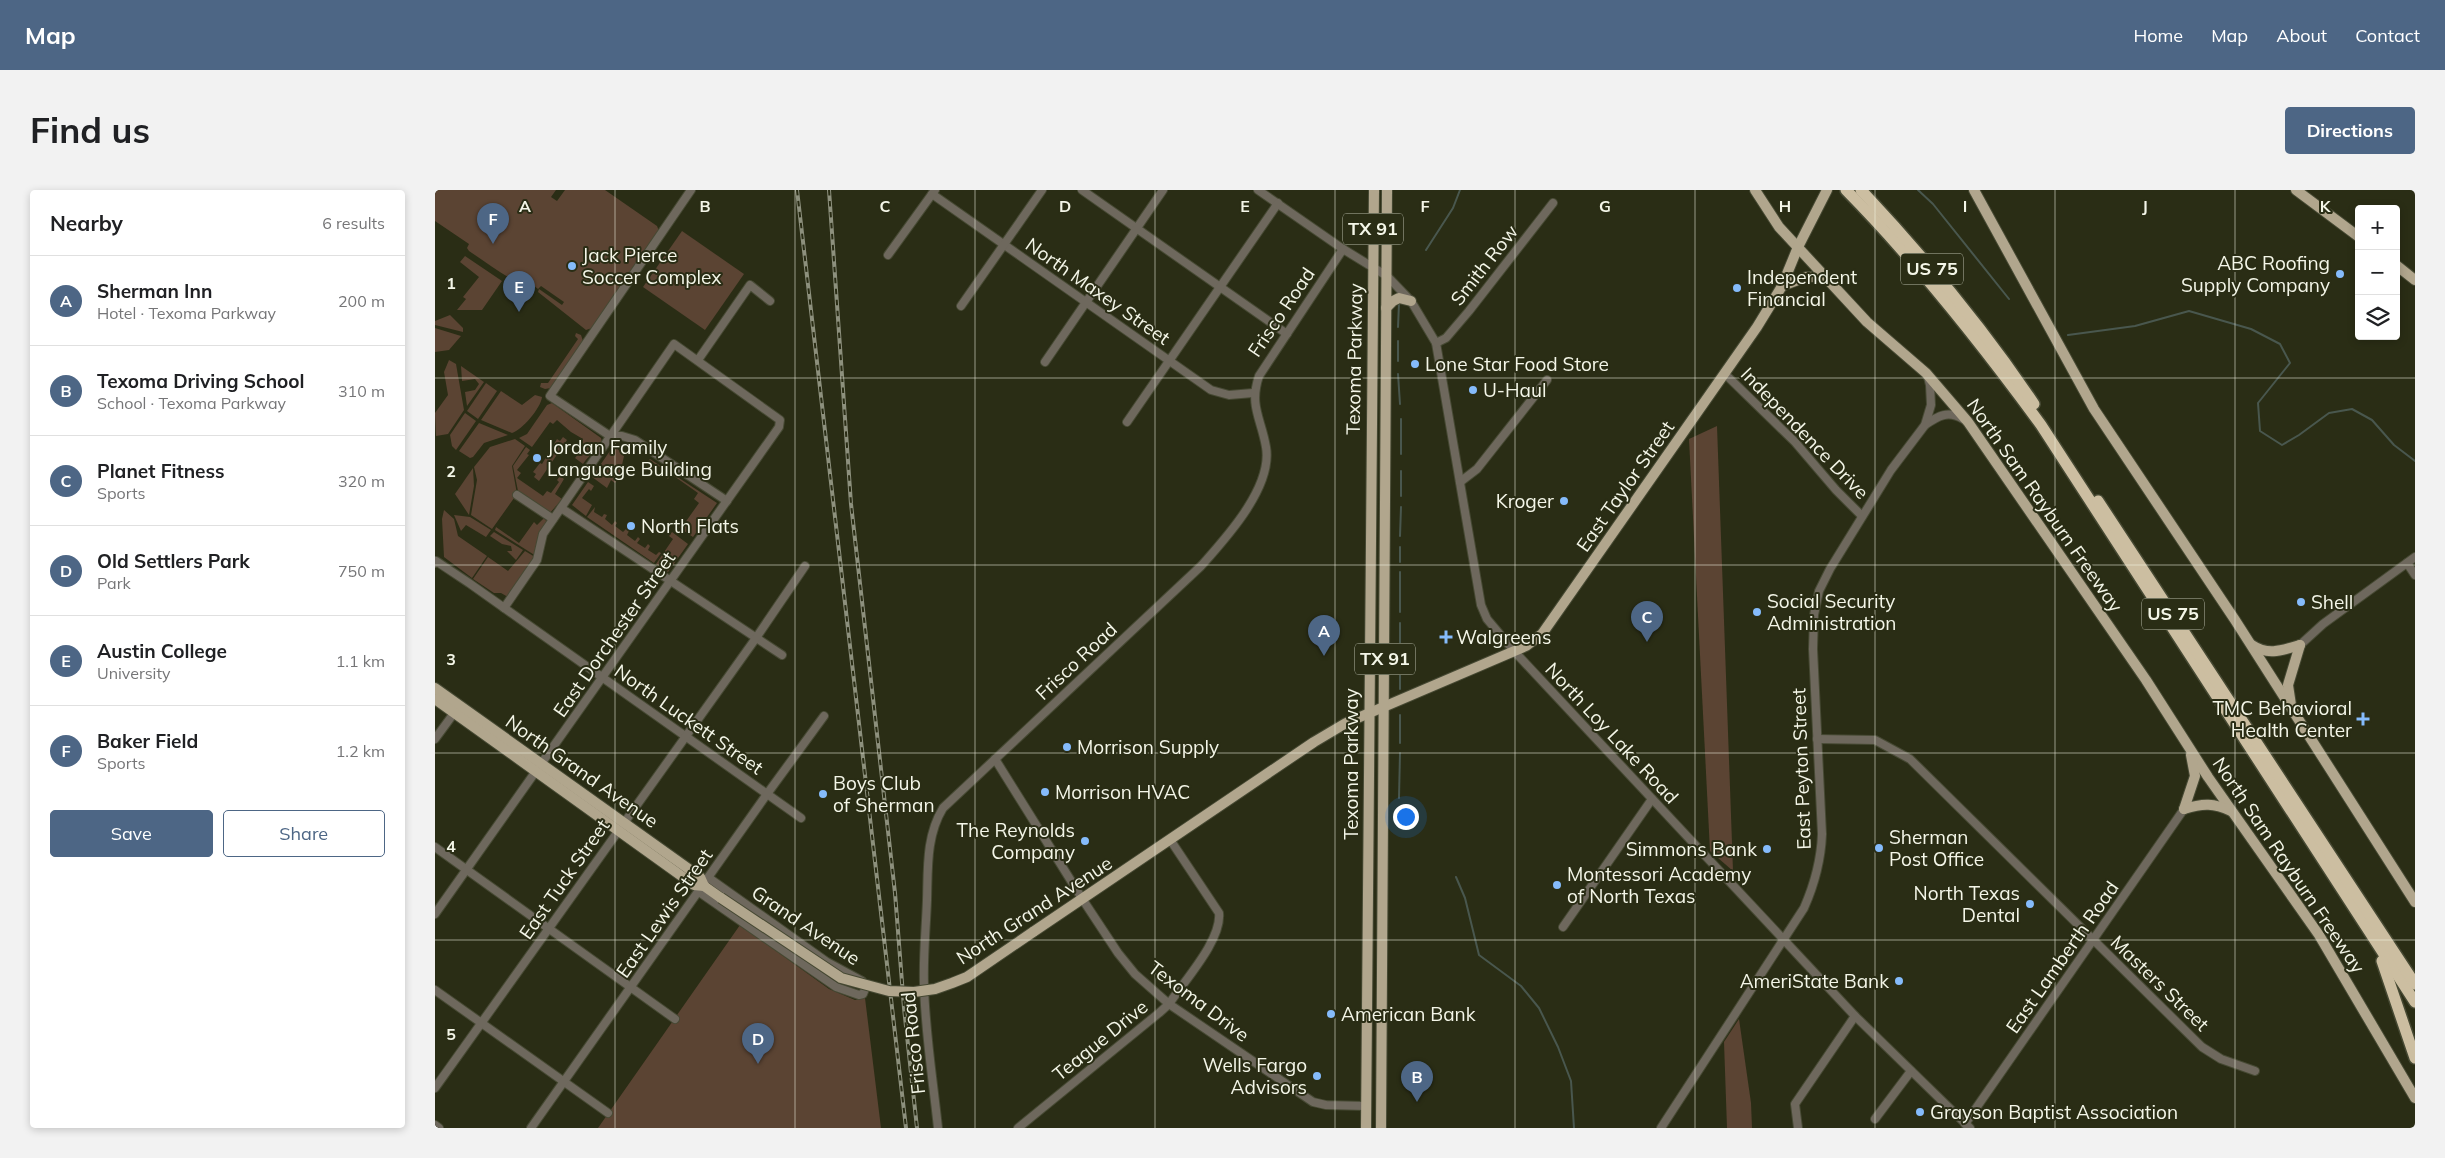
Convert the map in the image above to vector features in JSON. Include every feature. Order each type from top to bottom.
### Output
[{"type":"highway","points":[[1838,190],[1873,217]]},
{"type":"highway","name":"North Sam Rayburn Freeway","points":[[1846,190],[1873,217],[1936,290],[1998,367],[2041,425],[2415,1002]]},
{"type":"highway","name":"North Sam Rayburn Freeway","points":[[1861,190],[1934,271],[1999,351],[2415,984]]},
{"type":"highway","points":[[2374,940],[2415,1058]]},
{"type":"main road","name":"Texoma Parkway","points":[[1366,1128],[1374,190]]},
{"type":"main road","name":"Texoma Parkway","points":[[1381,1128],[1387,190]]},
{"type":"main road","name":"North Sam Rayburn Freeway","points":[[1755,190],[1774,220],[1797,247],[1867,322],[1926,372],[1967,422],[2147,680],[2190,749],[2319,935],[2415,1098]]},
{"type":"main road","name":"East Taylor Street","points":[[1369,714],[1514,651],[1542,634],[1556,617],[1782,286],[1797,247],[1827,190]]},
{"type":"main road","points":[[1974,190],[2094,409],[2250,643],[2415,902]]},
{"type":"main road","points":[[2296,190],[2355,234]]},
{"type":"main road","points":[[2400,268],[2415,280]]},
{"type":"main road","points":[[1782,286],[1806,277],[1825,277]]},
{"type":"main road","points":[[1387,308],[1393,301],[1399,298],[1411,301]]},
{"type":"main road","points":[[2250,643],[2261,651],[2273,652],[2300,645]]},
{"type":"main road","points":[[2293,713],[2288,685],[2300,645]]},
{"type":"main road","name":"North Grand Avenue","points":[[435,688],[457,709],[539,768],[621,826],[700,877],[704,885],[721,898],[841,978],[889,991],[921,991],[952,984],[967,977],[1171,841],[1314,742],[1369,714]]},
{"type":"main road","name":"North Grand Avenue","points":[[435,699],[457,709]]},
{"type":"main road","points":[[2185,810],[2195,776],[2190,749]]},
{"type":"main road","points":[[2185,810],[2207,803],[2219,805],[2233,812]]},
{"type":"street","points":[[691,190],[550,396],[610,436],[622,436],[635,440],[727,501]]},
{"type":"street","points":[[961,306],[1042,190]]},
{"type":"street","points":[[1082,190],[1287,334]]},
{"type":"street","points":[[1045,362],[1163,190]]},
{"type":"street","points":[[1258,190],[1372,269],[1387,276]]},
{"type":"street","points":[[888,255],[933,192]]},
{"type":"street","name":"North Maxey Street","points":[[933,192],[1003,245],[1168,360],[1219,393],[1229,395],[1253,393]]},
{"type":"street","points":[[1127,422],[1278,203]]},
{"type":"street","name":"Smith Row","points":[[1437,343],[1446,338],[1469,311],[1553,203]]},
{"type":"street","name":"Frisco Road","points":[[938,1128],[925,1018],[924,982],[931,832],[943,808],[1194,572],[1226,538],[1262,484],[1268,465],[1266,447],[1253,393],[1259,376],[1343,249]]},
{"type":"street","name":"North Loy Lake Road","points":[[1387,276],[1411,301],[1437,343],[1481,605],[1487,619],[1514,651],[1855,1016],[1967,1126]]},
{"type":"street","points":[[504,608],[537,560],[541,552],[543,534],[674,344],[698,360],[750,285],[770,301]]},
{"type":"street","name":"East Dorchester Street","points":[[435,914],[779,427],[781,420],[698,360]]},
{"type":"street","name":"East Peyton Street","points":[[1661,1128],[1804,908],[1815,883],[1821,859],[1813,649],[1814,615],[1819,591],[1891,470],[1925,425],[1930,412],[1931,397],[1926,372]]},
{"type":"street","name":"Independence Drive","points":[[1724,373],[1795,442],[1836,490],[1862,516]]},
{"type":"street","points":[[1460,482],[1477,469],[1547,380]]},
{"type":"street","name":"East Peyton Street","points":[[1925,425],[1939,416],[1947,414],[1956,415],[1967,422]]},
{"type":"street","points":[[517,495],[553,519]]},
{"type":"street","points":[[561,508],[782,655]]},
{"type":"street","points":[[2300,645],[2323,624],[2415,557]]},
{"type":"street","name":"North Luckett Street","points":[[436,562],[801,818]]},
{"type":"street","points":[[2407,563],[2415,576]]},
{"type":"street","name":"East Tuck Street","points":[[435,1088],[756,638],[805,566]]},
{"type":"street","points":[[435,739],[457,709]]},
{"type":"street","name":"East Lewis Street","points":[[531,1128],[824,716]]},
{"type":"street","name":"Masters Street","points":[[1817,739],[1875,740],[1910,759],[2202,1047],[2221,1059],[2255,1071]]},
{"type":"street","name":"Texoma Drive","points":[[995,759],[1126,965],[1169,1004],[1313,1102],[1326,1105],[1366,1106]]},
{"type":"street","points":[[1563,926],[1652,799]]},
{"type":"street","name":"East Lamberth Road","points":[[1967,1126],[2185,810]]},
{"type":"street","name":"Teague Drive","points":[[1018,1128],[1169,1004],[1215,936],[1220,921],[1215,904],[1171,841]]},
{"type":"street","points":[[435,847],[675,1019]]},
{"type":"street","name":"Grand Avenue","points":[[704,885],[827,962],[862,981],[865,989],[863,994],[854,994],[836,987],[704,885]]},
{"type":"street","points":[[435,990],[608,1113]]},
{"type":"street","points":[[1797,1128],[1795,1104],[1855,1016]]},
{"type":"street","points":[[1875,1120],[1911,1070]]},
{"type":"street","points":[[435,1125],[439,1128]]},
{"type":"shaded area","points":[[435,190],[556,190],[551,197],[557,201],[565,190],[605,190],[657,226],[659,231],[592,328],[586,330],[538,292],[539,289],[562,305],[564,302],[541,286],[538,289],[533,285],[532,288],[499,272],[469,251],[467,248],[469,244],[435,221]]},
{"type":"shaded area","points":[[682,231],[744,274],[705,330],[643,287]]},
{"type":"shaded area","points":[[465,256],[502,281],[482,310],[457,310],[466,299],[463,297],[479,277],[460,262]]},
{"type":"shaded area","points":[[450,315],[463,328],[463,332],[435,325],[435,321]]},
{"type":"shaded area","points":[[435,328],[461,336],[449,350],[435,352]]},
{"type":"shaded area","points":[[576,333],[581,335],[583,341],[551,388],[545,389],[540,387],[541,383],[548,383],[578,339],[575,336]]},
{"type":"shaded area","points":[[449,360],[456,364],[464,410],[448,434],[436,436],[435,413],[448,395],[444,372]]},
{"type":"shaded area","points":[[461,366],[484,382],[467,406],[465,392],[475,390],[479,384],[475,379],[462,381]]},
{"type":"shaded area","points":[[486,383],[497,391],[478,419],[467,411]]},
{"type":"shaded area","points":[[501,391],[522,405],[535,395],[542,397],[541,402],[530,418],[521,428],[512,433],[481,420]]},
{"type":"shaded area","points":[[552,403],[601,438],[602,442],[583,464],[575,458],[584,447],[580,444],[583,439],[557,420],[553,424],[550,422],[532,447],[519,438],[527,434],[547,405]]},
{"type":"shaded area","points":[[465,413],[476,421],[456,450],[452,446],[450,435]]},
{"type":"shaded area","points":[[479,423],[508,435],[484,443],[473,457],[470,458],[459,451]]},
{"type":"shaded area","points":[[1717,426],[1733,871],[1710,851],[1689,439]]},
{"type":"shaded area","points":[[563,437],[567,440],[539,481],[534,477],[536,474],[533,472],[540,463],[542,464],[557,439],[560,441]]},
{"type":"shaded area","points":[[515,439],[525,446],[512,466],[517,494],[492,529],[471,515],[477,480],[474,467],[490,447]]},
{"type":"shaded area","points":[[614,445],[624,456],[622,465],[626,468],[615,483],[611,480],[607,488],[592,477]]},
{"type":"shaded area","points":[[526,447],[530,450],[527,454],[529,455],[517,470],[521,473],[517,478],[543,496],[547,491],[551,493],[559,482],[557,480],[560,476],[564,479],[555,494],[562,499],[550,513],[518,491],[513,466]]},
{"type":"shaded area","points":[[650,459],[717,503],[693,537],[677,526],[682,527],[699,503],[694,499],[698,493],[671,474],[668,479],[666,477],[669,473],[652,462],[648,465],[647,462]]},
{"type":"shaded area","points":[[473,468],[474,486],[469,515],[455,494]]},
{"type":"shaded area","points":[[588,482],[594,486],[582,498],[592,505],[586,516],[572,505]]},
{"type":"shaded area","points":[[595,507],[594,512],[602,517],[604,514],[607,515],[605,519],[612,525],[615,521],[617,523],[615,526],[623,532],[626,529],[629,531],[627,535],[635,541],[638,537],[640,539],[637,543],[645,548],[648,544],[650,546],[648,550],[656,555],[659,552],[661,553],[654,563],[587,517]]},
{"type":"shaded area","points":[[444,510],[454,519],[458,536],[487,556],[472,578],[444,557],[442,519]]},
{"type":"shaded area","points":[[454,515],[470,517],[491,530],[486,537],[466,525],[461,531]]},
{"type":"shaded area","points":[[544,518],[547,522],[538,538],[536,556],[495,530],[496,527],[519,543],[534,522],[537,525]]},
{"type":"shaded area","points":[[494,532],[523,550],[516,560],[507,551],[512,551],[511,546],[502,544],[490,536]]},
{"type":"shaded area","points":[[672,532],[688,544],[668,572],[656,564],[673,539],[669,536]]},
{"type":"shaded area","points":[[525,551],[535,557],[508,597],[501,593],[494,593],[473,579],[488,557],[508,571]]},
{"type":"shaded area","points":[[740,925],[829,989],[855,1000],[865,998],[881,1128],[598,1128]]},
{"type":"shaded area","points":[[1739,1019],[1751,1103],[1752,1128],[1727,1128],[1724,1042]]},
{"type":"waterway","points":[[1426,250],[1453,208],[1460,190]]},
{"type":"waterway","points":[[1918,190],[1933,204],[2009,299]]},
{"type":"waterway","points":[[1398,327],[1399,303]]},
{"type":"waterway","points":[[2068,335],[2135,326],[2189,311],[2251,329],[2280,344],[2290,363],[2258,403],[2260,431],[2282,445],[2329,413],[2352,409],[2372,420],[2394,445],[2415,461]]},
{"type":"waterway","points":[[1398,341],[1398,361]]},
{"type":"waterway","points":[[1398,374],[1400,404]]},
{"type":"waterway","points":[[1401,419],[1401,454]]},
{"type":"waterway","points":[[1401,471],[1401,496]]},
{"type":"waterway","points":[[1400,536],[1401,507]]},
{"type":"waterway","points":[[1400,547],[1400,562]]},
{"type":"waterway","points":[[1400,572],[1400,612]]},
{"type":"waterway","points":[[1400,623],[1400,689]]},
{"type":"waterway","points":[[1400,715],[1400,743]]},
{"type":"waterway","points":[[1399,798],[1400,753]]},
{"type":"waterway","points":[[1456,877],[1465,898],[1479,955],[1521,986],[1539,1008],[1558,1047],[1571,1081],[1574,1128]]},
{"type":"railway","points":[[797,190],[906,1128]]},
{"type":"railway","points":[[829,190],[851,504],[895,893],[904,1008],[917,1128]]},
{"type":"place","name":"Baker Field","points":[[493,244]]},
{"type":"place","name":"Jack Pierce Soccer Complex","points":[[572,266]]},
{"type":"place","name":"ABC Roofing Supply Company","points":[[2340,274]]},
{"type":"place","name":"Independent Financial","points":[[1737,288]]},
{"type":"place","name":"Austin College","points":[[519,312]]},
{"type":"place","name":"Lone Star Food Store","points":[[1415,364]]},
{"type":"place","name":"U-Haul","points":[[1473,390]]},
{"type":"place","name":"Jordan Family Language Building","points":[[537,458]]},
{"type":"place","name":"Kroger","points":[[1564,501]]},
{"type":"place","name":"North Flats","points":[[631,526]]},
{"type":"place","name":"Shell","points":[[2301,602]]},
{"type":"place","name":"Social Security Administration","points":[[1757,612]]},
{"type":"place","name":"Walgreens","points":[[1446,637]]},
{"type":"place","name":"Planet Fitness","points":[[1647,642]]},
{"type":"place","name":"Sherman Inn","points":[[1324,656]]},
{"type":"place","name":"TMC Behavioral Health Center","points":[[2363,719]]},
{"type":"place","name":"Morrison Supply","points":[[1067,747]]},
{"type":"place","name":"Morrison HVAC","points":[[1045,792]]},
{"type":"place","name":"Boys Club of Sherman","points":[[823,794]]},
{"type":"place","name":"The Reynolds Company","points":[[1085,841]]},
{"type":"place","name":"Sherman Post Office","points":[[1879,848]]},
{"type":"place","name":"Simmons Bank","points":[[1767,849]]},
{"type":"place","name":"Montessori Academy of North Texas","points":[[1557,885]]},
{"type":"place","name":"North Texas Dental","points":[[2030,904]]},
{"type":"place","name":"AmeriState Bank","points":[[1899,981]]},
{"type":"place","name":"American Bank","points":[[1331,1014]]},
{"type":"place","name":"Old Settlers Park","points":[[758,1064]]},
{"type":"place","name":"Wells Fargo Advisors","points":[[1317,1076]]},
{"type":"place","name":"Texoma Driving School","points":[[1417,1102]]},
{"type":"place","name":"Grayson Baptist Association","points":[[1920,1112]]}]
